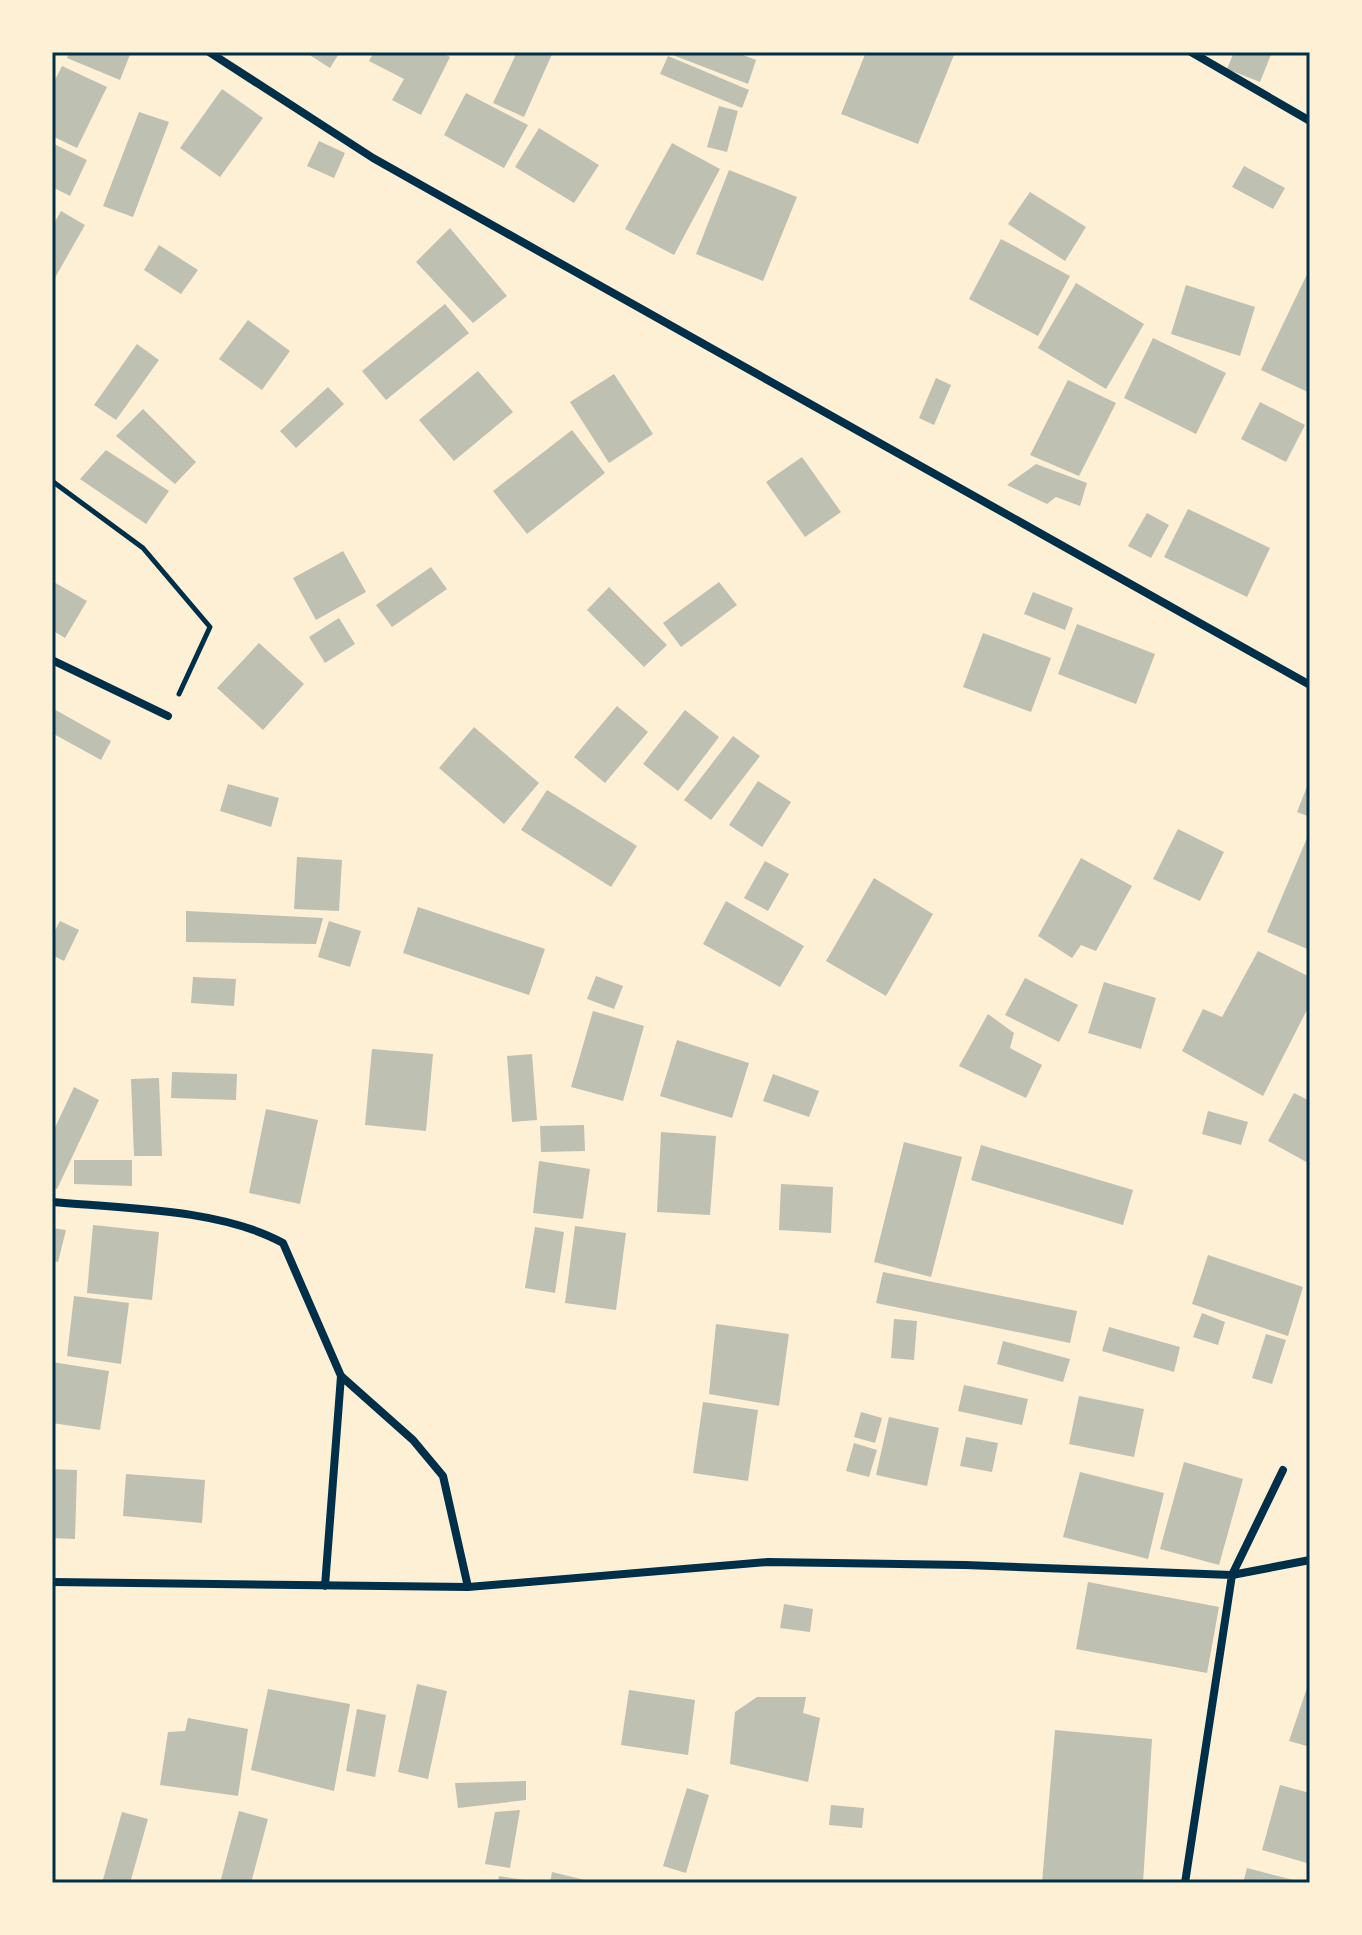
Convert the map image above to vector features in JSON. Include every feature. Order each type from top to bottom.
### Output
[{"type":"street","points":[[209,52],[373,158],[1310,685]]},
{"type":"street","points":[[1191,52],[1310,121]]},
{"type":"street","points":[[52,660],[168,716]]},
{"type":"street","points":[[52,1202],[193,1215],[266,1233],[283,1243],[341,1376],[413,1440],[443,1476],[468,1587]]},
{"type":"street","points":[[325,1586],[341,1376]]},
{"type":"street","points":[[1185,1883],[1232,1575],[1283,1470]]},
{"type":"street","points":[[52,1582],[468,1587],[768,1562],[965,1565],[1232,1575],[1310,1560]]},
{"type":"path","points":[[52,481],[143,548],[210,627],[168,716]]},
{"type":"building","points":[[69,52],[131,52],[120,80],[67,58]]},
{"type":"building","points":[[305,52],[340,52],[330,68]]},
{"type":"building","points":[[374,52],[441,52],[450,57],[421,115],[392,100],[404,79],[369,61]]},
{"type":"building","points":[[517,52],[553,52],[524,117],[493,103]]},
{"type":"building","points":[[665,52],[735,52],[756,60],[748,84]]},
{"type":"building","points":[[866,52],[947,52],[954,55],[918,144],[841,114]]},
{"type":"building","points":[[1234,52],[1272,52],[1260,82],[1227,69]]},
{"type":"building","points":[[668,56],[749,90],[742,108],[660,74]]},
{"type":"building","points":[[62,66],[107,87],[77,148],[52,136],[52,86]]},
{"type":"building","points":[[222,89],[263,118],[220,177],[180,148]]},
{"type":"building","points":[[466,93],[528,125],[504,168],[444,135]]},
{"type":"building","points":[[719,106],[738,111],[727,152],[707,147]]},
{"type":"building","points":[[139,112],[169,122],[133,217],[103,206]]},
{"type":"building","points":[[539,128],[599,165],[574,203],[515,167]]},
{"type":"building","points":[[319,141],[345,153],[334,178],[307,166]]},
{"type":"building","points":[[52,143],[87,160],[70,196],[52,187]]},
{"type":"building","points":[[672,143],[720,169],[674,255],[625,229]]},
{"type":"building","points":[[1244,166],[1285,188],[1273,209],[1232,187]]},
{"type":"building","points":[[729,170],[797,197],[763,281],[696,254]]},
{"type":"building","points":[[1030,192],[1086,227],[1065,261],[1008,224]]},
{"type":"building","points":[[61,211],[85,225],[52,283],[52,227]]},
{"type":"building","points":[[450,228],[507,296],[473,323],[416,262]]},
{"type":"building","points":[[1001,239],[1070,276],[1038,336],[969,299]]},
{"type":"building","points":[[159,245],[198,270],[181,294],[144,270]]},
{"type":"building","points":[[1310,268],[1310,393],[1261,370]]},
{"type":"building","points":[[1076,283],[1144,324],[1106,389],[1038,348]]},
{"type":"building","points":[[1186,285],[1255,307],[1240,356],[1171,334]]},
{"type":"building","points":[[445,304],[469,333],[386,400],[362,371]]},
{"type":"building","points":[[248,320],[290,351],[262,390],[219,359]]},
{"type":"building","points":[[1153,338],[1226,373],[1196,434],[1124,398]]},
{"type":"building","points":[[137,344],[159,360],[116,420],[94,405]]},
{"type":"building","points":[[478,371],[513,412],[454,461],[419,420]]},
{"type":"building","points":[[614,374],[653,434],[609,463],[570,402]]},
{"type":"building","points":[[936,378],[951,385],[934,425],[919,418]]},
{"type":"building","points":[[1068,380],[1116,403],[1079,476],[1030,455]]},
{"type":"building","points":[[328,387],[344,404],[296,448],[280,431]]},
{"type":"building","points":[[1260,402],[1305,425],[1286,462],[1241,439]]},
{"type":"building","points":[[143,409],[196,462],[175,484],[116,436]]},
{"type":"building","points":[[572,430],[605,473],[527,534],[493,491]]},
{"type":"building","points":[[106,450],[169,491],[146,524],[80,479]]},
{"type":"building","points":[[802,457],[841,512],[805,537],[766,482]]},
{"type":"building","points":[[1036,464],[1087,483],[1080,506],[1056,497],[1047,504],[1007,485]]},
{"type":"building","points":[[1188,509],[1270,548],[1247,597],[1164,557]]},
{"type":"building","points":[[1147,513],[1169,525],[1151,558],[1128,546]]},
{"type":"building","points":[[343,551],[366,592],[316,620],[293,578]]},
{"type":"building","points":[[431,567],[447,589],[392,627],[376,605]]},
{"type":"building","points":[[52,581],[87,601],[65,638],[52,630]]},
{"type":"building","points":[[719,582],[737,605],[681,647],[663,623]]},
{"type":"building","points":[[609,587],[667,645],[644,667],[587,610]]},
{"type":"building","points":[[1033,592],[1073,608],[1065,630],[1024,614]]},
{"type":"building","points":[[339,618],[355,644],[325,663],[309,637]]},
{"type":"building","points":[[1077,624],[1155,654],[1136,704],[1058,674]]},
{"type":"building","points":[[983,633],[1051,658],[1031,712],[963,687]]},
{"type":"building","points":[[259,643],[304,684],[263,730],[217,688]]},
{"type":"building","points":[[617,706],[648,732],[605,783],[574,757]]},
{"type":"building","points":[[52,708],[111,741],[101,760],[52,733]]},
{"type":"building","points":[[685,710],[719,737],[678,791],[643,764]]},
{"type":"building","points":[[474,727],[539,783],[504,824],[439,768]]},
{"type":"building","points":[[733,736],[760,756],[711,820],[684,800]]},
{"type":"building","points":[[1310,779],[1310,817],[1297,812]]},
{"type":"building","points":[[758,781],[791,802],[762,847],[729,825]]},
{"type":"building","points":[[228,784],[279,798],[271,827],[220,811]]},
{"type":"building","points":[[547,790],[637,846],[611,887],[521,830]]},
{"type":"building","points":[[1178,829],[1224,852],[1200,901],[1153,879]]},
{"type":"building","points":[[1310,831],[1310,950],[1267,932]]},
{"type":"building","points":[[297,857],[342,860],[339,911],[294,909]]},
{"type":"building","points":[[1081,858],[1132,886],[1096,951],[1081,945],[1072,958],[1038,936]]},
{"type":"building","points":[[765,861],[789,874],[768,911],[744,898]]},
{"type":"building","points":[[874,878],[933,914],[886,996],[826,961]]},
{"type":"building","points":[[726,901],[804,946],[780,987],[703,944]]},
{"type":"building","points":[[418,907],[545,949],[529,995],[403,953]]},
{"type":"building","points":[[186,911],[323,918],[316,944],[186,942]]},
{"type":"building","points":[[60,921],[79,930],[64,961],[52,955],[52,936]]},
{"type":"building","points":[[329,921],[361,931],[350,967],[318,957]]},
{"type":"building","points":[[1258,951],[1310,977],[1310,1004],[1263,1096],[1182,1051],[1203,1009],[1222,1017]]},
{"type":"building","points":[[596,976],[623,986],[614,1009],[587,999]]},
{"type":"building","points":[[193,977],[236,979],[234,1006],[191,1003]]},
{"type":"building","points":[[1025,978],[1078,1005],[1059,1042],[1005,1015]]},
{"type":"building","points":[[1104,982],[1156,998],[1141,1049],[1088,1033]]},
{"type":"building","points":[[593,1011],[644,1026],[623,1101],[571,1087]]},
{"type":"building","points":[[988,1014],[1014,1033],[1010,1048],[1042,1065],[1026,1098],[959,1066]]},
{"type":"building","points":[[677,1040],[749,1063],[732,1118],[660,1096]]},
{"type":"building","points":[[372,1049],[433,1054],[426,1131],[365,1125]]},
{"type":"building","points":[[532,1054],[537,1120],[512,1122],[507,1056]]},
{"type":"building","points":[[172,1072],[237,1074],[236,1100],[171,1098]]},
{"type":"building","points":[[773,1074],[819,1091],[809,1117],[763,1101]]},
{"type":"building","points":[[159,1078],[162,1156],[134,1156],[131,1079]]},
{"type":"building","points":[[74,1087],[99,1100],[57,1189],[52,1187],[52,1134]]},
{"type":"building","points":[[1294,1093],[1310,1101],[1310,1164],[1268,1141]]},
{"type":"building","points":[[266,1109],[318,1120],[300,1204],[249,1193]]},
{"type":"building","points":[[1208,1111],[1248,1122],[1241,1145],[1202,1134]]},
{"type":"building","points":[[584,1125],[585,1151],[541,1152],[540,1126]]},
{"type":"building","points":[[661,1132],[716,1136],[710,1215],[657,1212]]},
{"type":"building","points":[[904,1142],[962,1157],[931,1277],[874,1262]]},
{"type":"building","points":[[981,1145],[1133,1190],[1123,1225],[971,1180]]},
{"type":"building","points":[[74,1160],[132,1160],[132,1186],[74,1184]]},
{"type":"building","points":[[539,1161],[590,1169],[583,1219],[533,1213]]},
{"type":"building","points":[[781,1184],[833,1187],[831,1233],[779,1230]]},
{"type":"building","points":[[93,1225],[159,1232],[152,1300],[87,1293]]},
{"type":"building","points":[[575,1226],[626,1233],[616,1310],[565,1303]]},
{"type":"building","points":[[535,1227],[564,1232],[555,1293],[525,1288]]},
{"type":"building","points":[[52,1228],[66,1230],[58,1262],[52,1261]]},
{"type":"building","points":[[1208,1255],[1303,1287],[1288,1336],[1192,1304]]},
{"type":"building","points":[[883,1272],[1077,1311],[1070,1343],[876,1303]]},
{"type":"building","points":[[74,1296],[129,1303],[121,1364],[67,1356]]},
{"type":"building","points":[[1202,1313],[1225,1322],[1218,1345],[1193,1337]]},
{"type":"building","points":[[894,1319],[917,1321],[914,1360],[891,1358]]},
{"type":"building","points":[[716,1324],[789,1334],[779,1406],[709,1394]]},
{"type":"building","points":[[1109,1327],[1180,1347],[1174,1372],[1102,1351]]},
{"type":"building","points":[[1266,1334],[1286,1340],[1272,1384],[1252,1378]]},
{"type":"building","points":[[1003,1341],[1070,1359],[1063,1382],[997,1364]]},
{"type":"building","points":[[52,1362],[109,1371],[100,1430],[52,1423]]},
{"type":"building","points":[[964,1385],[1028,1399],[1022,1425],[958,1411]]},
{"type":"building","points":[[1079,1396],[1144,1409],[1134,1457],[1069,1444]]},
{"type":"building","points":[[703,1402],[758,1410],[748,1481],[693,1473]]},
{"type":"building","points":[[861,1412],[882,1418],[875,1443],[854,1437]]},
{"type":"building","points":[[889,1417],[939,1428],[927,1486],[876,1475]]},
{"type":"building","points":[[966,1437],[998,1443],[992,1472],[960,1466]]},
{"type":"building","points":[[854,1443],[877,1450],[869,1477],[846,1471]]},
{"type":"building","points":[[1184,1462],[1243,1479],[1219,1565],[1160,1549]]},
{"type":"building","points":[[52,1469],[77,1470],[75,1539],[52,1538]]},
{"type":"building","points":[[1080,1472],[1164,1493],[1148,1559],[1063,1537]]},
{"type":"building","points":[[126,1474],[205,1480],[202,1523],[123,1516]]},
{"type":"building","points":[[1088,1582],[1219,1607],[1207,1673],[1076,1649]]},
{"type":"building","points":[[784,1604],[813,1609],[810,1632],[780,1628]]},
{"type":"building","points":[[1310,1679],[1310,1747],[1289,1741]]},
{"type":"building","points":[[417,1684],[447,1691],[428,1779],[398,1772]]},
{"type":"building","points":[[268,1689],[350,1704],[334,1791],[251,1770]]},
{"type":"building","points":[[629,1690],[695,1700],[688,1755],[621,1745]]},
{"type":"building","points":[[757,1697],[806,1697],[803,1713],[820,1718],[808,1782],[730,1764],[735,1712]]},
{"type":"building","points":[[357,1709],[386,1715],[375,1777],[346,1771]]},
{"type":"building","points":[[188,1718],[248,1729],[238,1796],[160,1785],[168,1732],[185,1731]]},
{"type":"building","points":[[1055,1730],[1152,1739],[1143,1883],[1042,1883]]},
{"type":"building","points":[[526,1781],[526,1800],[458,1808],[455,1783]]},
{"type":"building","points":[[1280,1785],[1310,1793],[1310,1864],[1262,1850]]},
{"type":"building","points":[[687,1788],[709,1795],[686,1873],[663,1866]]},
{"type":"building","points":[[831,1805],[864,1808],[862,1828],[829,1825]]},
{"type":"building","points":[[520,1810],[510,1868],[485,1864],[495,1812]]},
{"type":"building","points":[[239,1811],[268,1819],[251,1883],[220,1883]]},
{"type":"building","points":[[122,1812],[148,1819],[130,1883],[102,1883]]},
{"type":"building","points":[[1247,1868],[1301,1882],[1301,1883],[1243,1883]]},
{"type":"building","points":[[552,1872],[593,1882],[550,1883]]},
{"type":"building","points":[[499,1876],[531,1881],[531,1883],[498,1883]]}]
